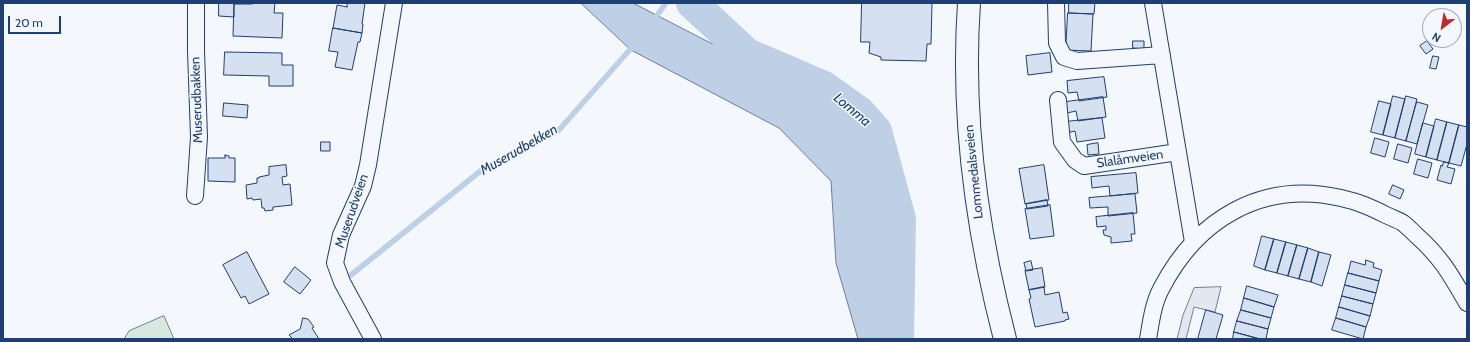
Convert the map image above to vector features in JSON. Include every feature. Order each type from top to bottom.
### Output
[{"type":"main road","name":"Lommedalsveien","points":[[969,3],[967,84],[972,166],[984,250],[1005,339]]},
{"type":"street","name":"Muserudbakken","points":[[195,196],[199,137],[196,3]]},
{"type":"street","name":"Muserudveien","points":[[373,339],[342,282],[335,263],[341,235],[363,186],[368,165],[394,3]]},
{"type":"street","points":[[1056,3],[1057,43],[1064,57],[1077,61],[1162,55]]},
{"type":"street","name":"Slalåmveien","points":[[1153,3],[1193,242]]},
{"type":"street","name":"Slalåmveien","points":[[1058,100],[1062,142],[1075,160],[1084,166],[1178,152]]},
{"type":"street","points":[[1148,339],[1152,315],[1161,290],[1178,261],[1193,242],[1235,209],[1269,197],[1297,194],[1329,195],[1360,202],[1402,223],[1431,248],[1443,264],[1467,303]]},
{"type":"shaded area","points":[[1221,287],[1215,312],[1194,307],[1186,339],[1177,339],[1183,315],[1194,288]]},
{"type":"shaded area","points":[[164,316],[174,339],[124,339],[129,331]]},
{"type":"water","points":[[581,3],[633,3],[860,120],[914,339],[858,339],[836,263],[831,181],[779,128],[631,50]]},
{"type":"building","points":[[219,3],[237,3],[234,4],[234,17],[219,16]]},
{"type":"building","points":[[275,3],[274,13],[283,13],[282,38],[233,36],[234,4]]},
{"type":"building","points":[[347,3],[365,3],[362,33],[333,28],[337,5],[347,7]]},
{"type":"building","points":[[862,3],[932,3],[931,44],[927,44],[926,61],[881,60],[881,57],[869,53],[870,42],[861,42]]},
{"type":"building","points":[[1069,3],[1095,3],[1094,14],[1069,13]]},
{"type":"building","points":[[1068,13],[1093,14],[1091,51],[1066,50]]},
{"type":"building","points":[[333,28],[362,33],[360,42],[358,42],[352,70],[335,67],[338,52],[329,51]]},
{"type":"building","points":[[1133,41],[1144,41],[1144,49],[1133,48]]},
{"type":"building","points":[[1422,45],[1422,48],[1433,49],[1426,54],[1420,46]]},
{"type":"building","points":[[225,52],[282,53],[282,65],[293,65],[293,86],[269,86],[269,76],[224,75]]},
{"type":"building","points":[[1050,53],[1052,72],[1028,75],[1026,56]]},
{"type":"building","points":[[1433,56],[1439,57],[1436,69],[1430,68]]},
{"type":"building","points":[[1104,77],[1107,97],[1079,101],[1077,92],[1068,93],[1067,81]]},
{"type":"building","points":[[1393,96],[1405,99],[1395,138],[1383,135]]},
{"type":"building","points":[[1406,96],[1417,99],[1406,141],[1395,138]]},
{"type":"building","points":[[1103,97],[1106,117],[1078,121],[1076,111],[1067,113],[1066,102]]},
{"type":"building","points":[[1379,101],[1391,104],[1383,135],[1371,132]]},
{"type":"building","points":[[1417,102],[1428,105],[1417,144],[1406,141]]},
{"type":"building","points":[[224,103],[248,105],[247,118],[223,116]]},
{"type":"building","points":[[1102,118],[1105,138],[1077,142],[1075,131],[1066,133],[1065,122]]},
{"type":"building","points":[[1436,119],[1447,122],[1437,160],[1426,157]]},
{"type":"building","points":[[1447,122],[1459,125],[1449,163],[1437,160]]},
{"type":"building","points":[[1423,123],[1434,126],[1426,157],[1415,154]]},
{"type":"building","points":[[1459,125],[1467,127],[1467,144],[1461,166],[1449,163]]},
{"type":"building","points":[[1375,138],[1389,142],[1385,157],[1371,153]]},
{"type":"building","points":[[321,142],[330,142],[330,151],[321,151]]},
{"type":"building","points":[[1098,143],[1099,154],[1088,155],[1087,145]]},
{"type":"building","points":[[1398,144],[1412,148],[1408,163],[1394,159]]},
{"type":"building","points":[[225,155],[229,156],[229,158],[235,158],[235,182],[208,181],[208,158],[225,158]]},
{"type":"building","points":[[1418,159],[1432,163],[1428,178],[1414,174]]},
{"type":"building","points":[[1444,162],[1449,163],[1447,167],[1455,169],[1451,184],[1437,180],[1441,165],[1442,166]]},
{"type":"building","points":[[286,165],[287,176],[282,177],[283,185],[290,184],[292,205],[273,207],[273,210],[265,211],[264,208],[262,208],[261,199],[247,199],[246,185],[257,183],[257,178],[269,175],[269,167]]},
{"type":"building","points":[[1044,165],[1049,200],[1025,204],[1019,169]]},
{"type":"building","points":[[1136,173],[1138,193],[1110,196],[1109,186],[1092,188],[1091,177]]},
{"type":"building","points":[[1393,185],[1404,190],[1400,199],[1389,194]]},
{"type":"building","points":[[1135,194],[1137,213],[1108,216],[1108,207],[1090,208],[1089,198]]},
{"type":"building","points":[[1047,200],[1048,206],[1027,209],[1026,204]]},
{"type":"building","points":[[1050,205],[1054,236],[1030,239],[1025,209]]},
{"type":"building","points":[[1133,213],[1135,234],[1131,234],[1132,241],[1111,243],[1111,237],[1104,235],[1103,230],[1106,230],[1106,226],[1097,227],[1096,217]]},
{"type":"building","points":[[1262,236],[1274,239],[1265,270],[1254,266]]},
{"type":"building","points":[[1274,239],[1286,242],[1277,273],[1265,270]]},
{"type":"building","points":[[1286,242],[1297,245],[1288,276],[1277,273]]},
{"type":"building","points":[[1297,245],[1308,248],[1299,279],[1288,276]]},
{"type":"building","points":[[1308,248],[1319,252],[1311,282],[1299,279]]},
{"type":"building","points":[[247,252],[269,294],[249,304],[245,296],[241,298],[223,265]]},
{"type":"building","points":[[1319,252],[1331,255],[1322,286],[1311,282]]},
{"type":"building","points":[[1366,260],[1374,263],[1373,267],[1382,270],[1379,281],[1348,273],[1351,261],[1365,265]]},
{"type":"building","points":[[1031,261],[1033,270],[1026,271],[1024,263]]},
{"type":"building","points":[[295,267],[311,280],[300,294],[284,282]]},
{"type":"building","points":[[1042,268],[1045,287],[1029,290],[1025,271]]},
{"type":"building","points":[[1348,273],[1379,281],[1376,293],[1345,285]]},
{"type":"building","points":[[1345,285],[1376,293],[1373,304],[1342,296]]},
{"type":"building","points":[[1247,286],[1278,295],[1274,307],[1244,298]]},
{"type":"building","points":[[1044,287],[1045,295],[1059,292],[1063,313],[1067,312],[1069,319],[1035,327],[1029,299],[1031,298],[1029,290]]},
{"type":"building","points":[[1342,296],[1373,304],[1370,316],[1339,307]]},
{"type":"building","points":[[1244,298],[1274,307],[1271,318],[1241,310]]},
{"type":"building","points":[[1339,307],[1370,316],[1366,327],[1336,318]]},
{"type":"building","points":[[1206,310],[1223,315],[1216,339],[1198,339]]},
{"type":"building","points":[[1241,310],[1271,318],[1268,329],[1237,321]]},
{"type":"building","points":[[303,318],[308,319],[314,327],[312,328],[319,339],[291,339],[292,338],[289,335],[300,329]]},
{"type":"building","points":[[1336,318],[1366,327],[1363,339],[1332,330]]},
{"type":"building","points":[[1237,321],[1268,329],[1266,339],[1260,339],[1234,332]]},
{"type":"building","points":[[1234,332],[1260,339],[1233,339]]},
{"type":"waterway","name":"Muserudbekken","points":[[653,21],[666,3]]},
{"type":"waterway","name":"Lomma","points":[[692,3],[747,54],[824,87],[859,112],[876,131],[900,219],[898,339]]},
{"type":"waterway","name":"Muserudbekken","points":[[351,275],[483,169],[558,131],[634,45]]}]
